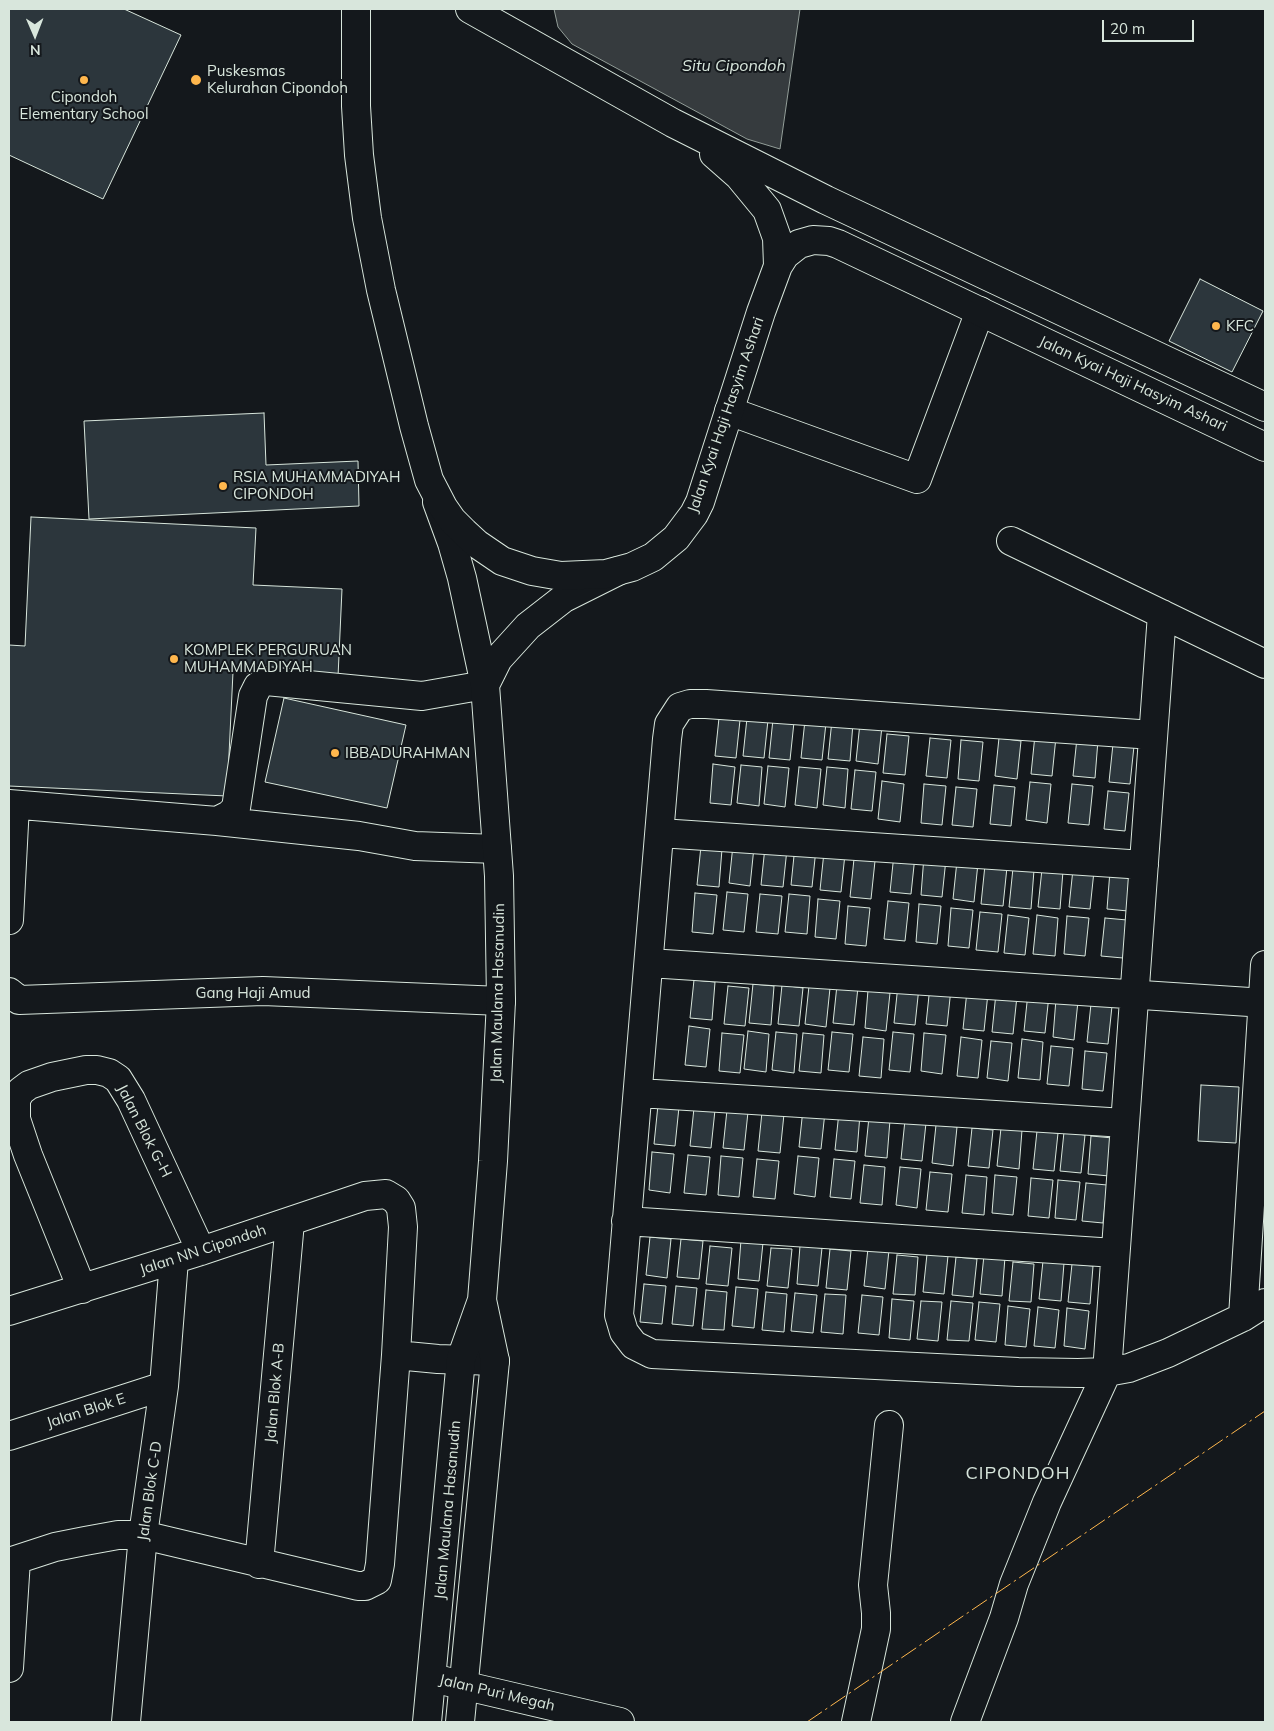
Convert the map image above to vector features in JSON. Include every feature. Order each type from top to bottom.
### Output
[{"type":"street","name":"Jalan Kyai Haji Hasyim Ashari","points":[[356,9],[357,116],[360,163],[367,218],[381,290],[429,480],[452,520],[477,544],[502,561],[532,571],[561,576],[606,574],[632,567],[653,557],[676,538],[686,527],[700,502],[761,312],[778,266],[785,255],[799,244],[813,240],[838,244],[1265,447]]},
{"type":"street","points":[[470,9],[673,123],[826,200],[1265,406]]},
{"type":"street","points":[[673,123],[704,145],[727,165],[756,196],[766,210],[777,238],[778,266]]},
{"type":"street","points":[[729,411],[917,479],[980,311]]},
{"type":"street","name":"Jalan Maulana Hasanudin","points":[[427,1722],[461,1359],[482,1300],[493,1161],[493,1001],[500,876],[485,685],[462,578],[452,543],[429,480]]},
{"type":"street","points":[[1011,541],[1265,664]]},
{"type":"street","points":[[217,821],[229,815],[236,808],[253,696],[258,686],[266,681],[422,696],[485,685],[498,659],[528,626],[564,598],[622,570]]},
{"type":"street","points":[[966,1722],[1014,1584],[1040,1520],[1107,1372],[1162,614]]},
{"type":"street","points":[[1153,735],[706,704],[690,704],[680,707],[670,724],[667,739],[619,1315],[624,1332],[634,1345],[652,1354],[1018,1372],[1107,1372],[1129,1368],[1160,1356],[1254,1310],[1265,965]]},
{"type":"street","points":[[9,920],[12,804],[217,821],[359,836],[416,846],[498,849]]},
{"type":"street","points":[[660,833],[1144,865]]},
{"type":"street","points":[[649,963],[1264,1003]]},
{"type":"street","name":"Gang Haji Amud","points":[[9,992],[19,1000],[263,991],[493,1001]]},
{"type":"street","name":"Jalan Blok G-H","points":[[82,1289],[28,1155],[16,1119],[16,1099],[21,1091],[52,1077],[86,1070],[97,1070],[109,1073],[118,1079],[130,1100],[201,1251]]},
{"type":"street","points":[[638,1093],[1125,1123]]},
{"type":"street","name":"Jalan NN Cipondoh","points":[[9,1311],[174,1260],[365,1196],[386,1194],[396,1200],[401,1208],[403,1227],[396,1355]]},
{"type":"street","points":[[626,1221],[1115,1253]]},
{"type":"street","name":"Jalan Blok A-B","points":[[260,1564],[290,1222]]},
{"type":"street","name":"Jalan Blok C-D","points":[[126,1722],[143,1535],[164,1386],[174,1260]]},
{"type":"street","name":"Jalan Maulana Hasanudin","points":[[460,1722],[472,1687],[495,1361],[482,1300]]},
{"type":"street","points":[[9,1668],[12,1561],[55,1547],[118,1535],[143,1535],[358,1586],[365,1586],[376,1580],[380,1564],[396,1355],[495,1361]]},
{"type":"street","name":"Jalan Blok E","points":[[9,1436],[164,1386]]},
{"type":"street","points":[[856,1722],[876,1629],[873,1585],[889,1425]]},
{"type":"street","name":"Jalan Puri Megah","points":[[432,1678],[620,1722]]},
{"type":"water","name":"Situ Cipondoh","points":[[554,9],[800,9],[780,149],[747,139],[572,44],[558,27]]},
{"type":"building","name":"Cipondoh Elementary School","points":[[9,9],[124,9],[181,35],[103,199],[9,155]]},
{"type":"building","name":"KFC","points":[[1200,279],[1263,311],[1232,372],[1169,341]]},
{"type":"building","name":"RSIA MUHAMMADIYAH CIPONDOH","points":[[264,413],[266,465],[358,461],[359,506],[89,519],[84,421]]},
{"type":"building","name":"KOMPLEK PERGURUAN MUHAMMADIYAH","points":[[31,517],[256,528],[253,585],[342,589],[338,677],[233,672],[227,796],[9,786],[9,645],[25,646]]},
{"type":"building","name":"IBBADURAHMAN","points":[[284,698],[406,725],[387,808],[265,782]]},
{"type":"building","points":[[719,718],[740,720],[736,758],[715,756]]},
{"type":"building","points":[[747,718],[768,720],[764,758],[743,756]]},
{"type":"building","points":[[773,719],[794,722],[790,760],[769,758]]},
{"type":"building","points":[[805,720],[826,723],[822,760],[801,758]]},
{"type":"building","points":[[832,720],[853,723],[850,761],[828,759]]},
{"type":"building","points":[[860,723],[882,726],[878,764],[856,761]]},
{"type":"building","points":[[887,734],[909,736],[905,775],[883,773]]},
{"type":"building","points":[[1035,735],[1056,737],[1052,776],[1031,774]]},
{"type":"building","points":[[930,738],[951,740],[947,778],[926,776]]},
{"type":"building","points":[[999,738],[1021,741],[1017,779],[995,776]]},
{"type":"building","points":[[1077,738],[1098,740],[1095,778],[1073,776]]},
{"type":"building","points":[[961,740],[983,742],[979,781],[958,779]]},
{"type":"building","points":[[1113,744],[1134,746],[1130,784],[1109,782]]},
{"type":"building","points":[[713,764],[735,767],[731,805],[710,803]]},
{"type":"building","points":[[741,765],[762,767],[759,806],[737,803]]},
{"type":"building","points":[[768,766],[789,768],[785,807],[764,804]]},
{"type":"building","points":[[799,767],[821,769],[817,808],[795,805]]},
{"type":"building","points":[[827,767],[848,769],[845,808],[823,805]]},
{"type":"building","points":[[855,770],[876,772],[872,811],[851,809]]},
{"type":"building","points":[[882,781],[904,784],[900,822],[878,819]]},
{"type":"building","points":[[1030,782],[1051,784],[1047,823],[1026,820]]},
{"type":"building","points":[[924,784],[946,786],[942,825],[921,823]]},
{"type":"building","points":[[1072,784],[1093,786],[1089,825],[1068,823]]},
{"type":"building","points":[[994,785],[1015,787],[1011,826],[990,824]]},
{"type":"building","points":[[956,787],[977,789],[973,827],[952,825]]},
{"type":"building","points":[[1108,791],[1129,793],[1125,831],[1104,829]]},
{"type":"building","points":[[733,845],[754,847],[750,886],[729,883]]},
{"type":"building","points":[[701,846],[722,849],[719,887],[697,885]]},
{"type":"building","points":[[795,846],[816,849],[812,887],[791,885]]},
{"type":"building","points":[[765,847],[787,849],[783,887],[761,885]]},
{"type":"building","points":[[824,852],[845,854],[841,892],[820,890]]},
{"type":"building","points":[[894,854],[915,856],[911,894],[890,892]]},
{"type":"building","points":[[924,856],[946,859],[942,897],[921,895]]},
{"type":"building","points":[[854,859],[875,861],[871,899],[850,897]]},
{"type":"building","points":[[957,861],[978,863],[974,902],[953,899]]},
{"type":"building","points":[[985,865],[1007,867],[1003,906],[981,904]]},
{"type":"building","points":[[1013,868],[1034,870],[1031,909],[1009,907]]},
{"type":"building","points":[[1042,869],[1063,871],[1060,909],[1038,907]]},
{"type":"building","points":[[1073,869],[1094,871],[1090,909],[1069,907]]},
{"type":"building","points":[[1110,871],[1132,873],[1128,911],[1107,909]]},
{"type":"building","points":[[727,892],[748,894],[744,932],[723,930]]},
{"type":"building","points":[[695,893],[717,895],[713,934],[692,932]]},
{"type":"building","points":[[760,894],[782,896],[778,934],[756,932]]},
{"type":"building","points":[[789,894],[810,896],[807,934],[785,932]]},
{"type":"building","points":[[818,899],[840,901],[836,939],[815,937]]},
{"type":"building","points":[[888,901],[909,903],[905,941],[884,939]]},
{"type":"building","points":[[919,904],[941,906],[937,944],[916,942]]},
{"type":"building","points":[[848,906],[870,908],[866,946],[845,944]]},
{"type":"building","points":[[951,908],[973,910],[969,948],[948,946]]},
{"type":"building","points":[[980,912],[1002,914],[998,952],[976,950]]},
{"type":"building","points":[[1008,915],[1029,918],[1025,955],[1004,953]]},
{"type":"building","points":[[1037,915],[1058,918],[1055,956],[1033,954]]},
{"type":"building","points":[[1067,916],[1089,918],[1085,956],[1064,954]]},
{"type":"building","points":[[1105,918],[1127,920],[1123,958],[1101,956]]},
{"type":"building","points":[[694,980],[715,982],[712,1020],[690,1018]]},
{"type":"building","points":[[753,984],[774,986],[771,1025],[749,1023]]},
{"type":"building","points":[[782,985],[803,988],[799,1026],[778,1024]]},
{"type":"building","points":[[837,985],[858,987],[854,1025],[833,1023]]},
{"type":"building","points":[[898,985],[919,987],[915,1025],[894,1023]]},
{"type":"building","points":[[728,986],[749,988],[745,1026],[724,1024]]},
{"type":"building","points":[[809,986],[830,988],[826,1027],[805,1024]]},
{"type":"building","points":[[930,986],[951,989],[947,1026],[926,1024]]},
{"type":"building","points":[[868,990],[890,993],[886,1031],[865,1028]]},
{"type":"building","points":[[967,991],[988,993],[984,1031],[963,1029]]},
{"type":"building","points":[[996,993],[1017,996],[1013,1034],[992,1032]]},
{"type":"building","points":[[1028,993],[1049,995],[1045,1033],[1024,1031]]},
{"type":"building","points":[[1056,999],[1078,1001],[1074,1040],[1053,1037]]},
{"type":"building","points":[[1091,1004],[1112,1006],[1108,1044],[1087,1042]]},
{"type":"building","points":[[689,1026],[710,1029],[706,1067],[685,1065]]},
{"type":"building","points":[[748,1031],[769,1034],[766,1072],[744,1069]]},
{"type":"building","points":[[776,1032],[797,1034],[794,1073],[772,1070]]},
{"type":"building","points":[[832,1032],[853,1034],[849,1072],[828,1070]]},
{"type":"building","points":[[893,1032],[914,1034],[910,1072],[889,1070]]},
{"type":"building","points":[[722,1033],[744,1035],[740,1073],[719,1071]]},
{"type":"building","points":[[803,1033],[824,1035],[821,1073],[799,1071]]},
{"type":"building","points":[[924,1033],[946,1035],[942,1074],[921,1071]]},
{"type":"building","points":[[863,1037],[884,1039],[881,1078],[859,1076]]},
{"type":"building","points":[[961,1037],[982,1040],[978,1078],[957,1076]]},
{"type":"building","points":[[1022,1039],[1043,1042],[1040,1080],[1018,1078]]},
{"type":"building","points":[[991,1041],[1012,1043],[1008,1081],[987,1078]]},
{"type":"building","points":[[1051,1046],[1073,1048],[1069,1086],[1047,1084]]},
{"type":"building","points":[[1085,1051],[1107,1053],[1103,1091],[1082,1089]]},
{"type":"building","points":[[1201,1085],[1239,1087],[1236,1143],[1198,1141]]},
{"type":"building","points":[[658,1105],[679,1107],[675,1146],[654,1144]]},
{"type":"building","points":[[694,1108],[715,1110],[711,1148],[690,1146]]},
{"type":"building","points":[[803,1109],[825,1112],[821,1149],[799,1147]]},
{"type":"building","points":[[727,1110],[748,1112],[744,1150],[723,1148]]},
{"type":"building","points":[[762,1112],[784,1114],[780,1153],[758,1151]]},
{"type":"building","points":[[839,1112],[860,1114],[857,1152],[835,1150]]},
{"type":"building","points":[[869,1117],[890,1120],[887,1158],[865,1156]]},
{"type":"building","points":[[905,1120],[926,1123],[922,1161],[901,1159]]},
{"type":"building","points":[[936,1125],[957,1127],[953,1166],[932,1163]]},
{"type":"building","points":[[972,1128],[993,1130],[989,1168],[968,1166]]},
{"type":"building","points":[[1001,1128],[1022,1130],[1019,1169],[997,1166]]},
{"type":"building","points":[[1037,1131],[1058,1133],[1054,1171],[1033,1169]]},
{"type":"building","points":[[1064,1132],[1085,1135],[1081,1173],[1060,1171]]},
{"type":"building","points":[[1091,1136],[1113,1138],[1109,1176],[1088,1174]]},
{"type":"building","points":[[652,1152],[674,1154],[670,1193],[649,1190]]},
{"type":"building","points":[[688,1155],[710,1157],[706,1195],[684,1193]]},
{"type":"building","points":[[721,1156],[743,1158],[739,1197],[718,1195]]},
{"type":"building","points":[[798,1156],[819,1158],[815,1197],[794,1194]]},
{"type":"building","points":[[757,1159],[779,1161],[775,1199],[753,1197]]},
{"type":"building","points":[[834,1159],[855,1161],[851,1199],[830,1197]]},
{"type":"building","points":[[864,1165],[885,1167],[882,1205],[860,1203]]},
{"type":"building","points":[[900,1167],[921,1169],[917,1208],[896,1205]]},
{"type":"building","points":[[930,1172],[952,1174],[948,1212],[926,1210]]},
{"type":"building","points":[[966,1175],[987,1177],[984,1215],[962,1213]]},
{"type":"building","points":[[995,1175],[1017,1177],[1013,1215],[992,1213]]},
{"type":"building","points":[[1031,1178],[1053,1180],[1049,1218],[1028,1216]]},
{"type":"building","points":[[1058,1180],[1080,1182],[1076,1220],[1055,1218]]},
{"type":"building","points":[[1086,1183],[1107,1185],[1103,1223],[1082,1221]]},
{"type":"building","points":[[650,1237],[671,1239],[667,1278],[646,1275]]},
{"type":"building","points":[[681,1239],[703,1241],[699,1279],[677,1277]]},
{"type":"building","points":[[741,1240],[763,1243],[759,1281],[738,1279]]},
{"type":"building","points":[[710,1246],[732,1248],[728,1286],[706,1284]]},
{"type":"building","points":[[800,1246],[822,1248],[818,1286],[797,1284]]},
{"type":"building","points":[[771,1248],[792,1249],[788,1288],[767,1286]]},
{"type":"building","points":[[868,1248],[889,1250],[885,1289],[864,1286]]},
{"type":"building","points":[[830,1249],[851,1251],[847,1290],[826,1288]]},
{"type":"building","points":[[927,1254],[948,1256],[944,1294],[923,1292]]},
{"type":"building","points":[[897,1255],[918,1257],[915,1295],[893,1294]]},
{"type":"building","points":[[984,1255],[1005,1257],[1002,1296],[980,1294]]},
{"type":"building","points":[[956,1257],[977,1259],[973,1297],[952,1295]]},
{"type":"building","points":[[1043,1261],[1064,1263],[1061,1301],[1039,1299]]},
{"type":"building","points":[[1013,1262],[1034,1264],[1031,1302],[1009,1301]]},
{"type":"building","points":[[1072,1264],[1093,1266],[1090,1304],[1068,1302]]},
{"type":"building","points":[[644,1284],[666,1286],[662,1324],[640,1322]]},
{"type":"building","points":[[676,1286],[697,1288],[693,1326],[672,1324]]},
{"type":"building","points":[[736,1287],[758,1289],[754,1328],[732,1326]]},
{"type":"building","points":[[706,1290],[727,1292],[724,1330],[702,1329]]},
{"type":"building","points":[[766,1292],[787,1294],[784,1332],[762,1330]]},
{"type":"building","points":[[795,1293],[817,1295],[813,1333],[791,1331]]},
{"type":"building","points":[[825,1294],[846,1295],[843,1334],[821,1332]]},
{"type":"building","points":[[862,1295],[883,1297],[879,1335],[858,1333]]},
{"type":"building","points":[[892,1299],[914,1301],[910,1340],[889,1338]]},
{"type":"building","points":[[921,1301],[942,1302],[938,1341],[917,1339]]},
{"type":"building","points":[[951,1301],[973,1303],[969,1341],[947,1340]]},
{"type":"building","points":[[979,1302],[1000,1304],[996,1342],[975,1340]]},
{"type":"building","points":[[1008,1306],[1030,1309],[1026,1347],[1005,1345]]},
{"type":"building","points":[[1038,1307],[1059,1310],[1055,1348],[1034,1346]]},
{"type":"building","points":[[1067,1308],[1089,1311],[1085,1349],[1064,1346]]},
{"type":"power","points":[[807,1722],[1265,1411]]},
{"type":"place","name":"Cipondoh Elementary School","points":[[84,80]]},
{"type":"place","name":"Puskesmas Kelurahan Cipondoh","points":[[196,80]]},
{"type":"place","name":"KFC","points":[[1216,326]]},
{"type":"place","name":"RSIA MUHAMMADIYAH CIPONDOH","points":[[223,486]]},
{"type":"place","name":"KOMPLEK PERGURUAN MUHAMMADIYAH","points":[[174,659]]},
{"type":"place","name":"IBBADURAHMAN","points":[[335,753]]},
{"type":"district","name":"CIPONDOH","points":[[1018,1474]]}]
